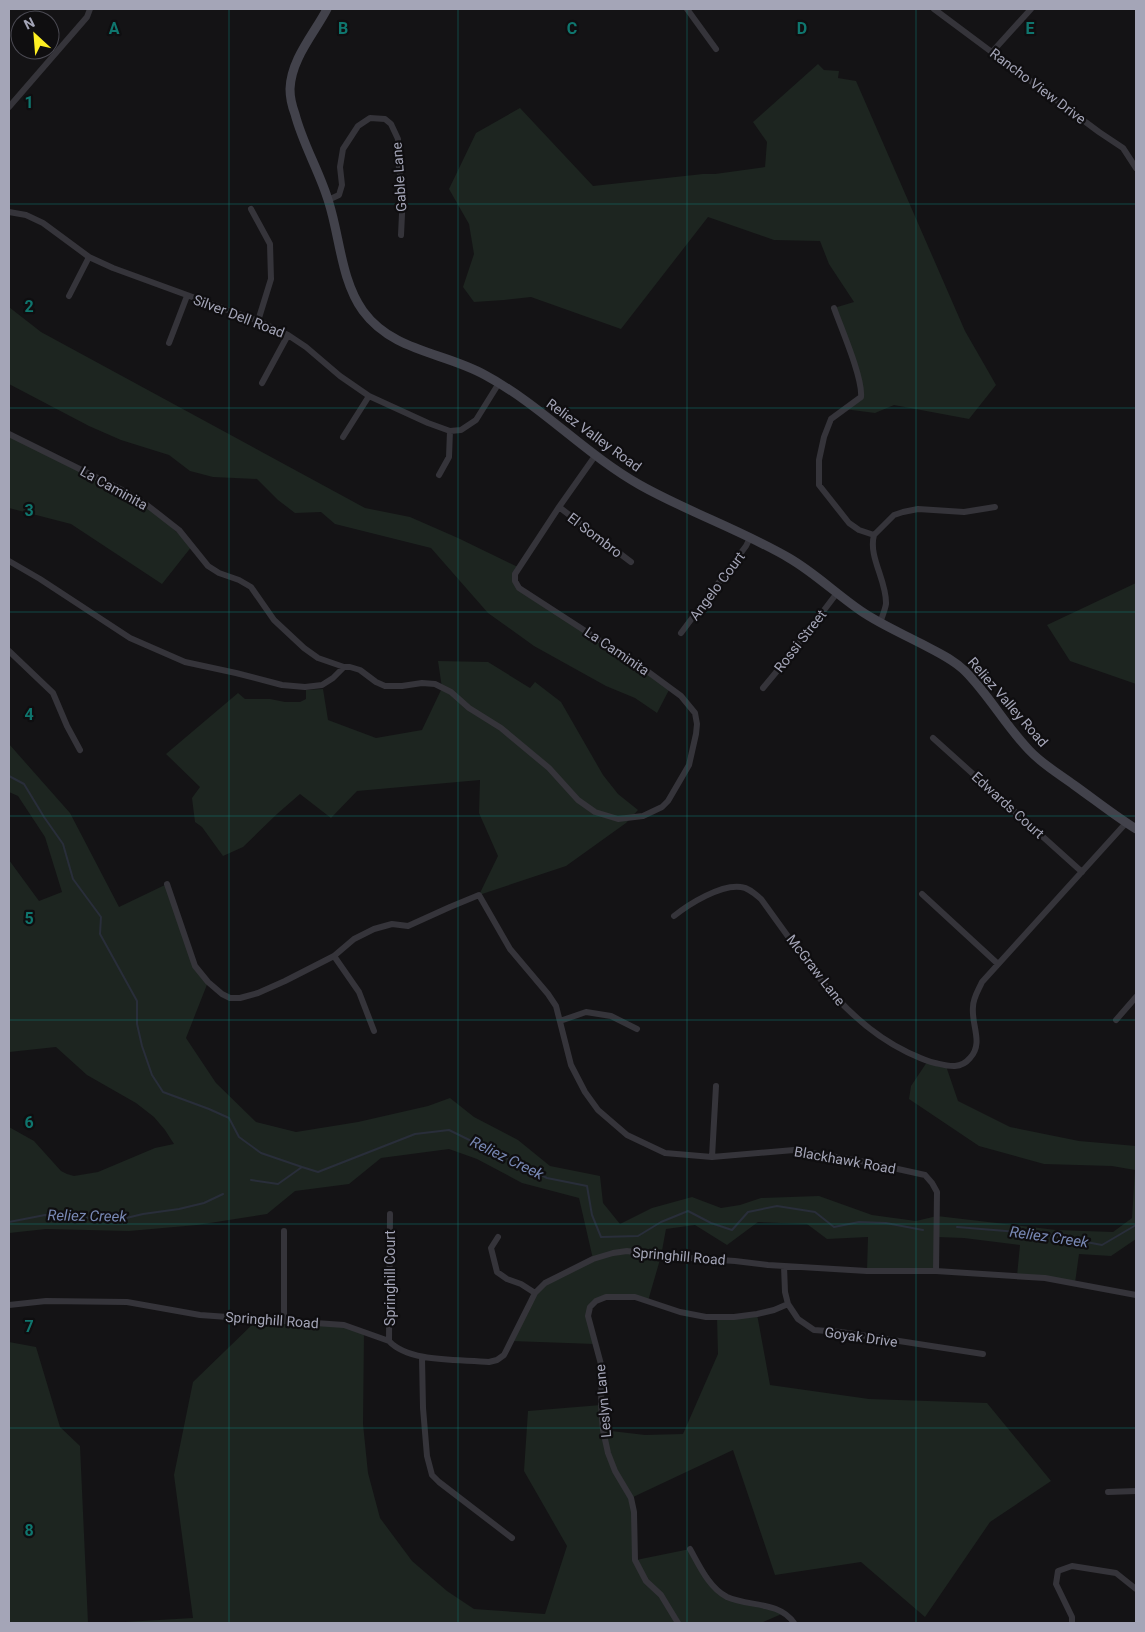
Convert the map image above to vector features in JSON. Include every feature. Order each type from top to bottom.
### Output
[{"type":"main road","name":"Reliez Valley Road","points":[[327,9],[317,29],[303,48],[290,87],[291,100],[299,130],[328,200],[353,295],[364,312],[376,325],[402,343],[484,374],[516,393],[595,456],[640,486],[790,559],[859,610],[880,623],[950,658],[964,670],[991,700],[1014,734],[1031,752],[1136,829]]},
{"type":"street","points":[[9,106],[87,17],[90,9]]},
{"type":"street","points":[[687,9],[716,49]]},
{"type":"street","name":"Rancho View Drive","points":[[934,9],[1123,148],[1136,168]]},
{"type":"street","points":[[992,52],[1031,9]]},
{"type":"street","name":"Gable Lane","points":[[328,200],[339,195],[342,185],[340,167],[343,149],[358,126],[370,118],[385,119],[391,124],[398,138],[399,169],[403,193],[401,235]]},
{"type":"street","points":[[250,209],[270,244],[271,279],[258,321]]},
{"type":"street","name":"Silver Dell Road","points":[[9,212],[26,215],[43,223],[89,257],[113,268],[258,321],[288,335],[369,396],[450,431]]},
{"type":"street","points":[[69,296],[89,257]]},
{"type":"street","points":[[169,343],[187,296]]},
{"type":"street","points":[[834,308],[858,378],[861,397],[831,419],[824,437],[819,460],[819,485],[848,523],[859,530],[874,535]]},
{"type":"street","points":[[262,383],[288,335]]},
{"type":"street","points":[[439,475],[449,457],[450,431],[461,430],[476,420],[499,383]]},
{"type":"street","points":[[343,437],[369,396]]},
{"type":"street","name":"La Caminita","points":[[9,434],[142,501],[179,530],[208,566],[251,587],[274,620],[304,648],[318,658],[344,667],[350,666],[360,670],[385,686],[434,684],[451,692],[469,708],[501,728],[531,752],[549,768],[578,800],[596,812],[618,819],[643,816],[662,807],[668,801],[690,765],[697,724],[695,713],[681,696],[647,671],[519,588],[515,581],[515,574],[595,456]]},
{"type":"street","name":"El Sombro","points":[[559,507],[631,562]]},
{"type":"street","points":[[880,623],[886,605],[873,549],[872,541],[874,535],[894,515],[903,512],[918,509],[964,512],[995,507]]},
{"type":"street","name":"Angelo Court","points":[[682,633],[750,538]]},
{"type":"street","points":[[9,561],[130,638],[185,662],[236,673],[282,686],[305,687],[322,685],[333,678],[344,667]]},
{"type":"street","name":"Rossi Street","points":[[763,688],[837,593]]},
{"type":"street","points":[[9,651],[53,693],[80,750]]},
{"type":"street","name":"Edwards Court","points":[[933,738],[1082,872]]},
{"type":"street","name":"McGraw Lane","points":[[674,916],[690,903],[723,889],[741,887],[750,890],[761,899],[826,988],[857,1020],[889,1044],[927,1062],[952,1067],[963,1065],[971,1057],[976,1047],[977,1038],[972,1009],[974,997],[982,982],[1126,823]]},
{"type":"street","points":[[167,884],[195,966],[208,982],[222,994],[230,998],[240,998],[258,993],[334,956],[359,992],[374,1031]]},
{"type":"street","points":[[922,894],[998,964]]},
{"type":"street","name":"Blackhawk Road","points":[[334,956],[354,939],[374,929],[392,924],[408,926],[450,906],[479,895],[510,949],[556,1006],[571,1066],[585,1092],[598,1110],[627,1135],[665,1153],[712,1157],[794,1150],[866,1162],[924,1175],[937,1192],[936,1271]]},
{"type":"street","points":[[1116,1020],[1136,997]]},
{"type":"street","points":[[560,1021],[586,1012],[611,1016],[637,1030]]},
{"type":"street","points":[[712,1157],[716,1086]]},
{"type":"street","name":"Springhill Court","points":[[389,1341],[390,1214]]},
{"type":"street","points":[[284,1231],[284,1321]]},
{"type":"street","points":[[498,1237],[491,1248],[497,1272],[507,1279],[522,1284],[535,1293]]},
{"type":"street","name":"Springhill Road","points":[[9,1305],[46,1301],[127,1302],[200,1314],[344,1325],[389,1341],[393,1346],[422,1358],[489,1362],[497,1360],[504,1354],[535,1293],[545,1283],[593,1259],[613,1253],[627,1252],[784,1266],[893,1272],[936,1271],[1045,1278],[1136,1295]]},
{"type":"street","points":[[784,1266],[785,1292],[788,1304]]},
{"type":"street","name":"Leslyn Lane","points":[[678,1623],[661,1595],[643,1576],[635,1560],[634,1512],[630,1498],[608,1453],[603,1430],[601,1405],[602,1368],[588,1316],[590,1307],[596,1301],[606,1297],[635,1297],[680,1312],[706,1317],[757,1314],[788,1304]]},
{"type":"street","name":"Goyak Drive","points":[[788,1304],[798,1319],[814,1330],[841,1332],[984,1354]]},
{"type":"street","points":[[422,1358],[423,1408],[427,1456],[432,1475],[512,1538]]},
{"type":"street","points":[[1108,1492],[1136,1491]]},
{"type":"street","points":[[690,1549],[706,1577],[728,1598],[773,1608],[784,1613],[794,1623]]},
{"type":"street","points":[[1072,1623],[1072,1617],[1056,1584],[1058,1571],[1072,1566],[1116,1573],[1136,1589]]},
{"type":"shaded area","points":[[818,64],[824,70],[839,71],[838,78],[856,81],[965,331],[996,385],[969,419],[894,405],[875,413],[844,409],[861,393],[834,308],[854,302],[829,264],[820,241],[774,240],[708,217],[621,329],[531,297],[474,302],[463,287],[474,254],[469,224],[449,189],[476,133],[520,108],[593,186],[765,167],[767,142],[753,122]]},
{"type":"shaded area","points":[[9,307],[41,332],[365,508],[410,517],[520,568],[515,574],[519,588],[670,688],[657,713],[635,698],[606,686],[534,646],[488,613],[431,548],[335,524],[321,512],[295,513],[278,500],[257,479],[213,477],[190,471],[169,455],[121,440],[89,426],[9,384]]},
{"type":"shaded area","points":[[9,434],[147,505],[192,546],[162,584],[71,524],[9,508]]},
{"type":"shaded area","points":[[1136,583],[1136,684],[1070,661],[1047,625]]},
{"type":"shaded area","points":[[438,661],[488,662],[530,688],[535,682],[561,702],[603,775],[618,794],[638,810],[626,823],[566,866],[479,895],[498,856],[479,813],[480,780],[357,791],[331,818],[300,794],[243,847],[223,856],[202,827],[195,822],[192,798],[200,787],[166,754],[238,693],[245,699],[300,702],[306,699],[306,690],[323,689],[328,720],[376,738],[422,730],[442,688]]},
{"type":"shaded area","points":[[9,744],[70,813],[119,907],[167,884],[189,952],[208,982],[186,1038],[216,1083],[256,1122],[296,1132],[358,1122],[428,1106],[450,1098],[474,1117],[518,1140],[550,1166],[600,1176],[603,1203],[620,1224],[652,1208],[692,1197],[721,1208],[740,1205],[761,1198],[819,1196],[872,1215],[916,1221],[937,1216],[1056,1230],[1113,1232],[1132,1218],[1135,1170],[1112,1166],[1044,1164],[979,1146],[909,1099],[911,1086],[927,1062],[946,1066],[958,1101],[1010,1127],[1079,1141],[1136,1146],[1136,1239],[1111,1256],[1079,1254],[1075,1283],[1017,1276],[1020,1245],[964,1238],[937,1237],[936,1271],[867,1271],[868,1237],[827,1239],[807,1224],[758,1222],[727,1245],[695,1225],[666,1229],[661,1256],[648,1301],[621,1296],[596,1301],[588,1317],[595,1344],[511,1341],[525,1312],[545,1283],[593,1259],[579,1198],[522,1183],[477,1159],[449,1149],[381,1158],[349,1184],[295,1191],[267,1214],[197,1225],[129,1231],[46,1229],[9,1233],[9,1127],[34,1141],[61,1171],[74,1176],[98,1172],[155,1148],[174,1144],[154,1117],[136,1103],[87,1075],[56,1047],[9,1052],[9,860],[39,901],[62,892],[45,837],[18,796],[9,792]]},
{"type":"shaded area","points":[[757,1314],[770,1385],[869,1399],[987,1403],[1051,1481],[990,1522],[925,1617],[861,1562],[775,1575],[733,1450],[631,1498],[636,1560],[690,1549],[721,1593],[784,1613],[761,1623],[108,1623],[193,1618],[174,1475],[193,1382],[260,1317],[330,1323],[364,1332],[363,1424],[368,1473],[380,1518],[412,1561],[447,1591],[474,1609],[545,1614],[567,1546],[524,1471],[528,1411],[601,1405],[603,1430],[645,1435],[683,1434],[718,1354],[717,1317]]},
{"type":"shaded area","points":[[9,1342],[36,1347],[60,1427],[80,1446],[88,1623],[9,1623]]},
{"type":"waterway","points":[[9,776],[24,784],[63,844],[73,879],[101,917],[100,934],[137,1001],[137,1024],[142,1046],[152,1075],[163,1092],[229,1118],[239,1137],[261,1153],[302,1167]]},
{"type":"waterway","name":"Reliez Creek","points":[[251,1180],[278,1184],[302,1167],[318,1172],[415,1134],[449,1130],[547,1178],[587,1186],[592,1215],[601,1237],[638,1236],[661,1222],[688,1211],[711,1223],[732,1230],[748,1212],[777,1206],[815,1212],[834,1227],[859,1222],[886,1223],[923,1230]]},
{"type":"waterway","name":"Reliez Creek","points":[[9,1222],[45,1215],[118,1220],[204,1203],[223,1194]]},
{"type":"waterway","name":"Reliez Creek","points":[[957,1227],[1044,1234],[1102,1245],[1136,1225]]}]
